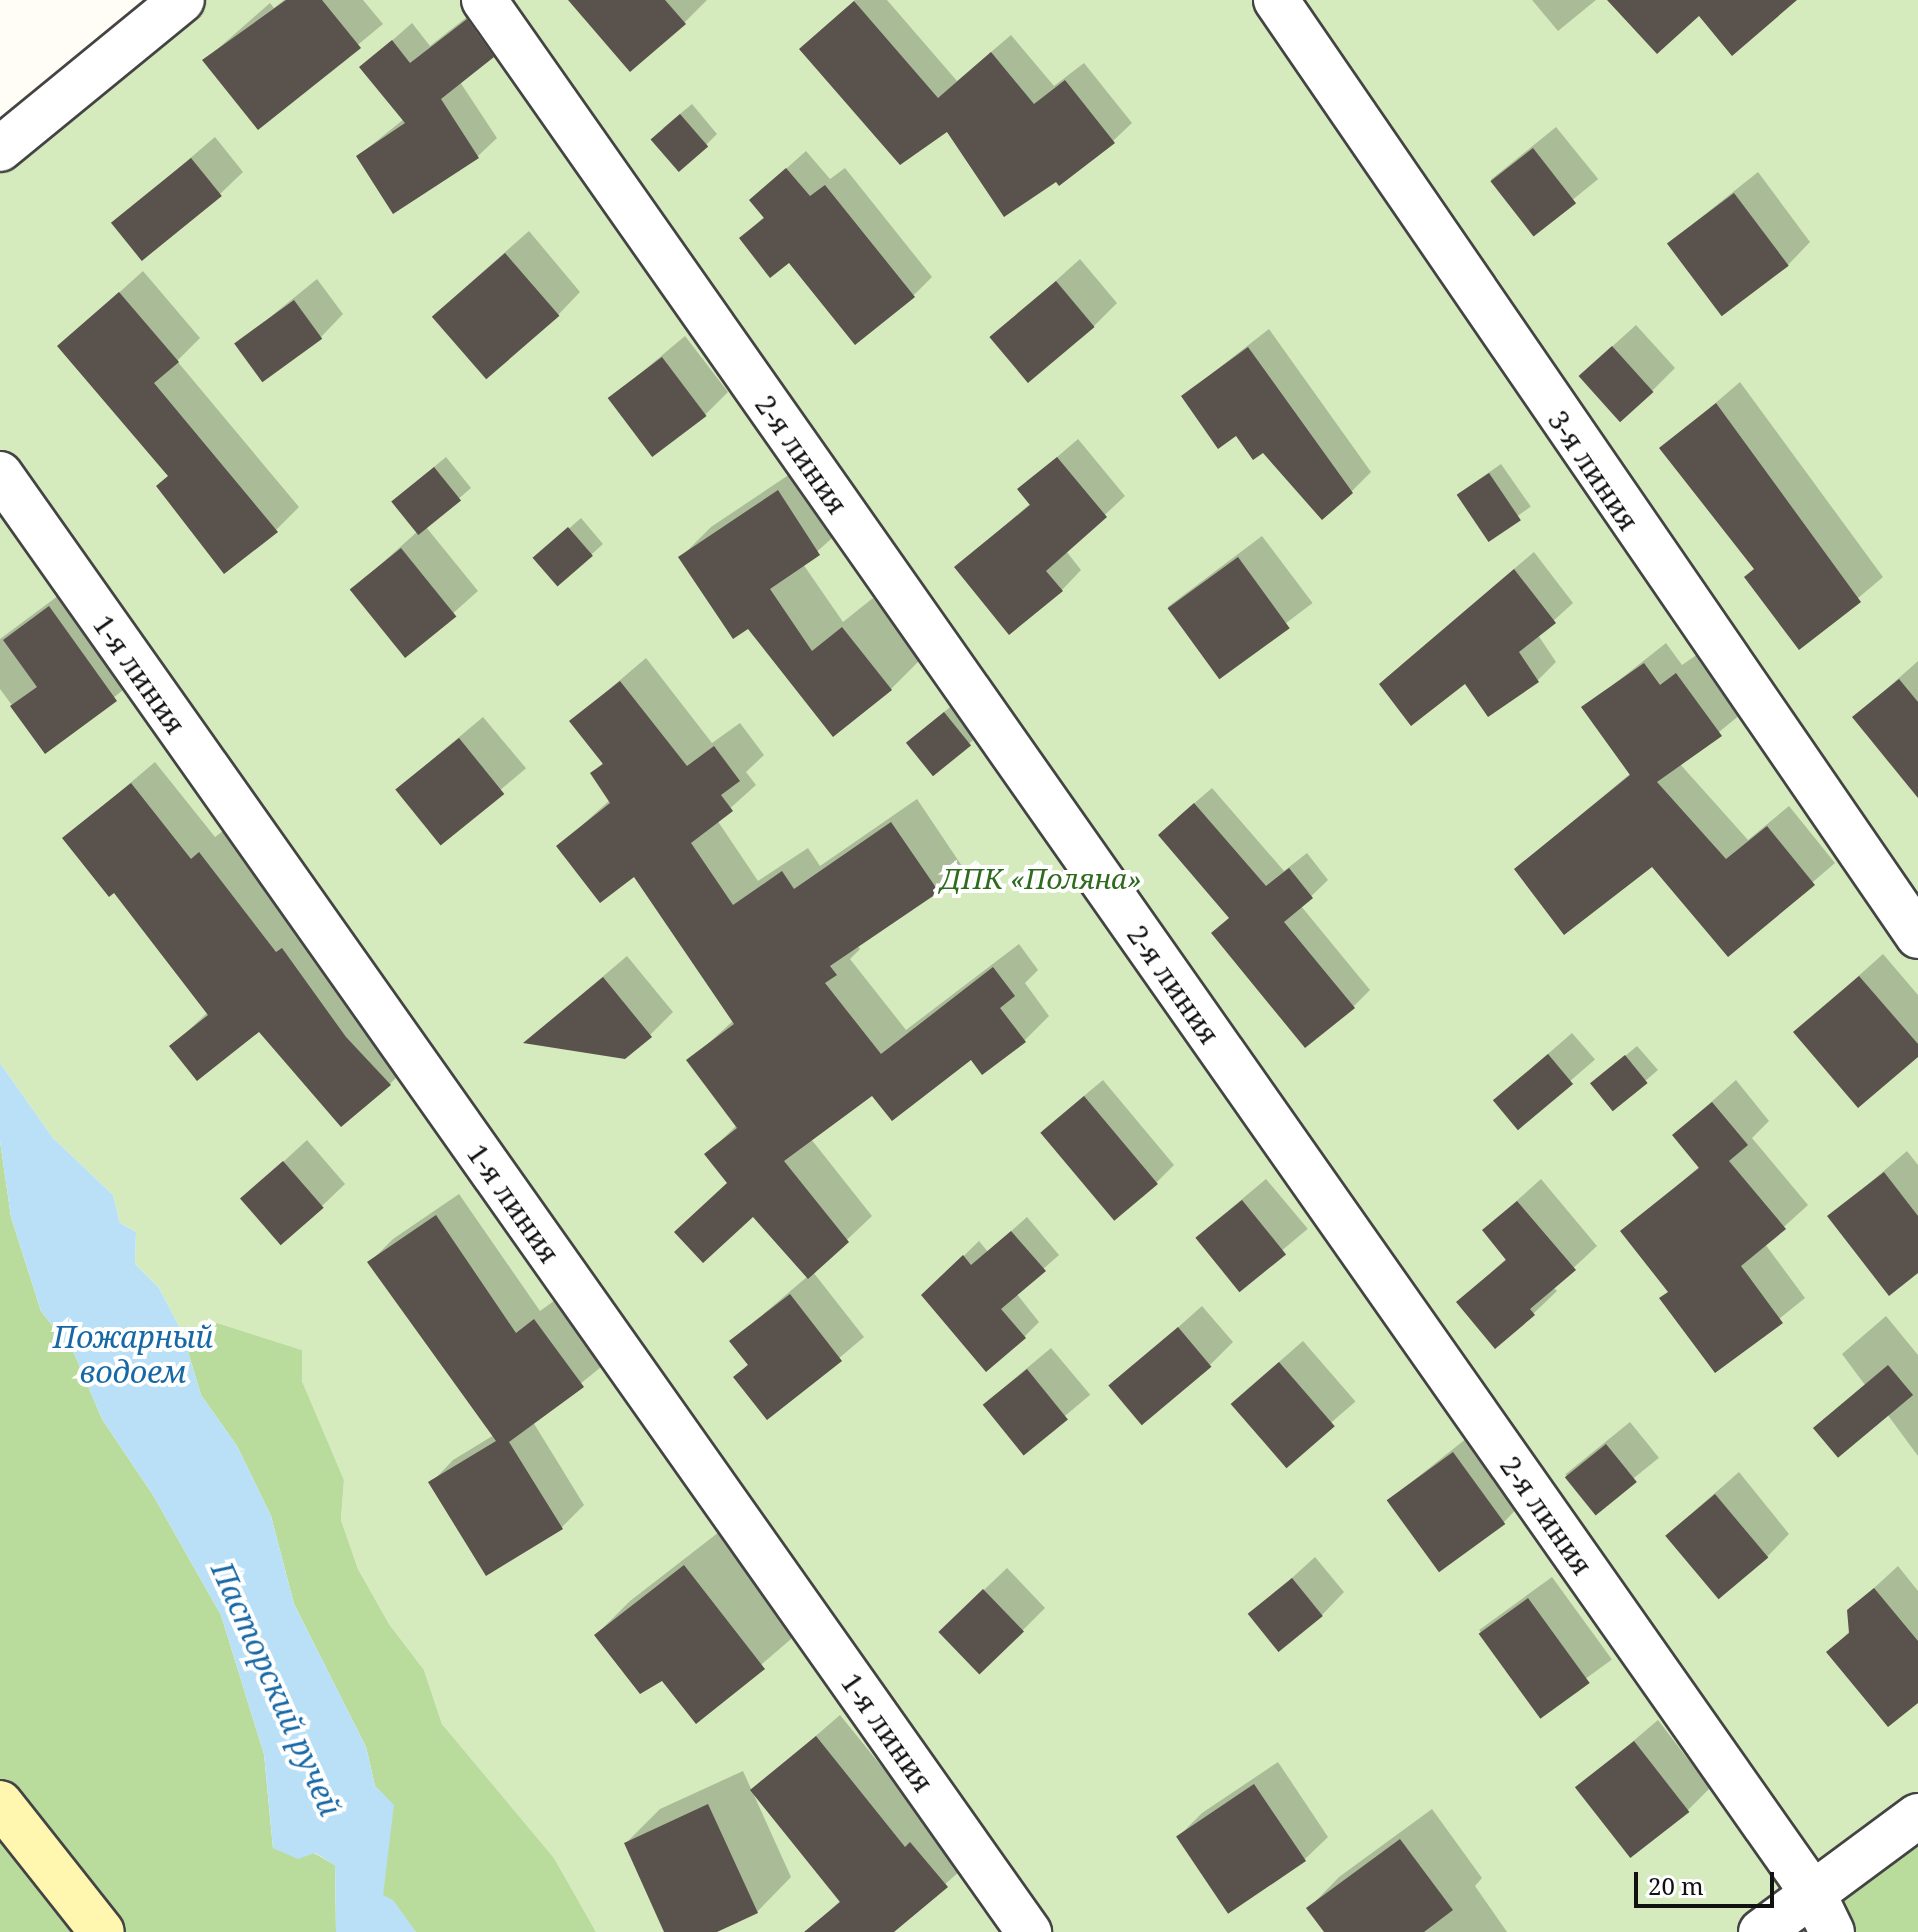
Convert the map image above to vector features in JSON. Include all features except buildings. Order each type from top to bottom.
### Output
[{"type":"street","points":[[0,149],[182,0]]},
{"type":"street","name":"2-я линия","points":[[484,0],[1823,1914]]},
{"type":"street","name":"3-я линия","points":[[1276,0],[1586,459],[1918,936]]},
{"type":"street","name":"1-я линия","points":[[0,474],[1029,1932]]},
{"type":"street","points":[[0,1803],[102,1932]]},
{"type":"street","points":[[1761,1932],[1823,1914],[1918,1816]]},
{"type":"green space","name":"ДПК «Поляна»","points":[[182,0],[1918,0],[1918,1816],[1760,1932],[596,1932],[554,1858],[442,1724],[424,1670],[389,1624],[358,1569],[341,1520],[344,1480],[302,1381],[302,1350],[214,1322],[182,1332],[159,1288],[135,1264],[136,1232],[120,1223],[113,1195],[53,1138],[0,1063],[0,149]]},
{"type":"green space","points":[[0,1141],[11,1217],[41,1311],[74,1353],[102,1419],[153,1495],[221,1615],[264,1754],[273,1848],[314,1853],[335,1865],[336,1932],[0,1932]]},
{"type":"green space","points":[[214,1322],[302,1350],[302,1381],[344,1480],[341,1520],[358,1569],[389,1624],[424,1670],[442,1724],[554,1858],[596,1932],[416,1932],[382,1895],[393,1805],[375,1786],[366,1747],[294,1604],[271,1516],[237,1446],[201,1395],[182,1332]]},
{"type":"green space","points":[[1918,1816],[1918,1932],[1760,1932]]},
{"type":"water","name":"Пожарный водоем","points":[[0,1063],[53,1138],[113,1195],[120,1223],[136,1232],[135,1264],[159,1288],[182,1332],[201,1395],[237,1446],[271,1516],[294,1604],[366,1747],[375,1786],[394,1805],[383,1895],[393,1900],[416,1932],[336,1932],[335,1865],[315,1853],[298,1859],[273,1848],[264,1754],[221,1615],[153,1495],[102,1419],[74,1353],[41,1311],[11,1217],[0,1141]]},
{"type":"water label","name":"Пасторский ручей","points":[[276,1689]]}]
